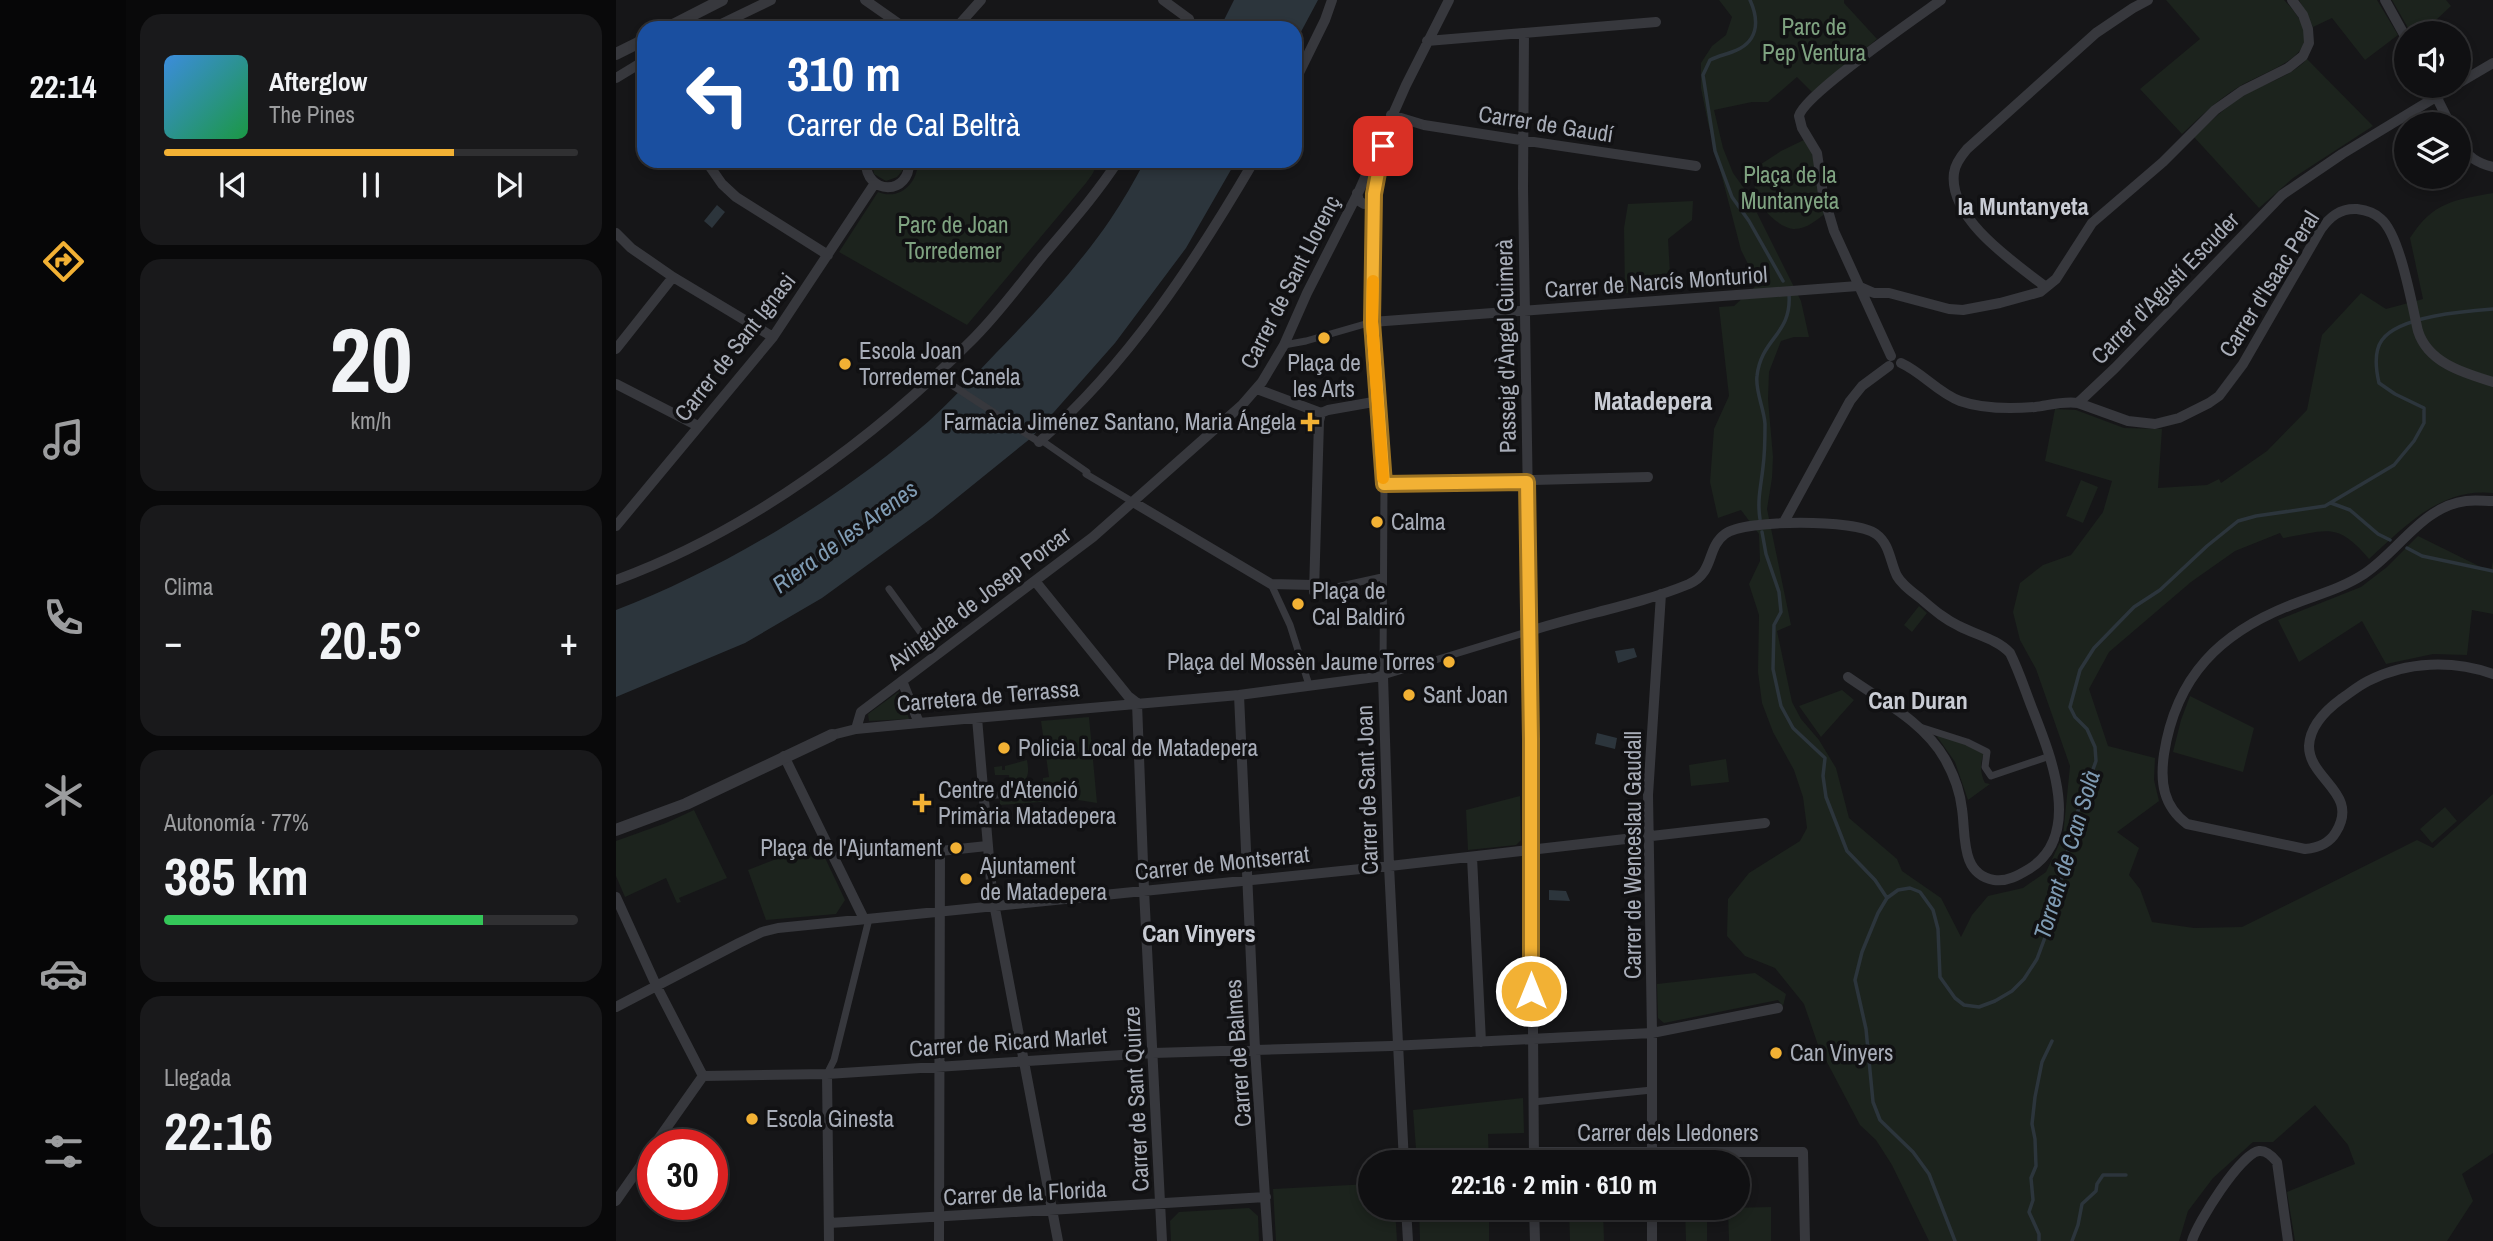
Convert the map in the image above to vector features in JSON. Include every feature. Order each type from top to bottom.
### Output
[{"type":"street","points":[[681,21],[722,0]]},
{"type":"street","points":[[739,21],[771,0]]},
{"type":"street","points":[[865,0],[895,21]]},
{"type":"street","points":[[962,21],[981,0]]},
{"type":"street","points":[[1163,0],[1190,21]]},
{"type":"street","points":[[1302,67],[1332,0]]},
{"type":"street","name":"Carrer de Sant Llorenç","points":[[1133,502],[1257,388],[1272,368],[1449,0]]},
{"type":"street","points":[[1890,361],[1828,212],[1817,153],[1799,122],[1800,111],[1838,76],[1941,0]]},
{"type":"street","points":[[2148,0],[2096,33],[1972,144],[1957,163],[1955,187],[1972,223],[1990,242],[2046,287],[2056,279],[2092,223],[2163,162],[2215,110],[2236,94],[2288,68],[2303,57],[2309,43],[2308,29],[2303,15],[2292,0]]},
{"type":"street","points":[[2385,0],[2397,21]]},
{"type":"street","points":[[1427,41],[1656,22]]},
{"type":"street","name":"Passeig d'Àngel Guimerà","points":[[1524,33],[1534,1150]]},
{"type":"street","points":[[616,54],[637,44]]},
{"type":"street","points":[[2471,76],[2493,63]]},
{"type":"street","points":[[616,78],[637,68]]},
{"type":"street","name":"Carrer d'Agustí Escuder","points":[[2078,402],[2115,368],[2282,195],[2433,98]]},
{"type":"street","name":"Carrer de Gaudí","points":[[1391,116],[1523,141],[1696,166]]},
{"type":"street","name":"Carrer de Sant Joan","points":[[1386,129],[1374,195],[1372,322],[1384,484],[1383,676],[1389,866],[1403,1150]]},
{"type":"street","points":[[2471,158],[2480,164],[2493,167]]},
{"type":"street","points":[[710,168],[736,197],[828,256]]},
{"type":"street","points":[[867,168],[875,183],[889,188],[903,182],[908,168]]},
{"type":"street","points":[[616,580],[715,534],[807,479],[864,437],[976,337],[1100,188],[1113,168]]},
{"type":"street","points":[[1040,441],[1083,398],[1153,316],[1199,251],[1250,168]]},
{"type":"street","name":"Carrer de Sant Ignasi","points":[[617,522],[773,337],[875,183]]},
{"type":"street","points":[[1358,192],[1359,201],[1364,204],[1372,202],[1374,195]]},
{"type":"street","name":"Carrer d'Isaac Peral","points":[[2078,402],[2128,421],[2155,424],[2189,414],[2219,396],[2243,364],[2321,229],[2334,214],[2357,209],[2368,211],[2382,219],[2395,242],[2422,342],[2436,357],[2493,382]]},
{"type":"street","points":[[616,233],[631,248],[673,277],[773,337]]},
{"type":"street","points":[[616,349],[673,277]]},
{"type":"street","name":"Carrer de Narcís Monturiol","points":[[1372,322],[1858,286],[1874,293],[1889,293],[1949,309],[1963,310],[2028,296],[2046,287]]},
{"type":"street","points":[[1284,345],[1372,322]]},
{"type":"street","points":[[1784,522],[1850,401],[1898,356],[1901,363],[1917,371],[1945,394],[1979,406],[2028,407],[2078,402]]},
{"type":"street","points":[[935,374],[1087,472],[1086,474],[1271,584],[1313,589],[1382,577]]},
{"type":"street","points":[[616,384],[698,426]]},
{"type":"street","points":[[1257,388],[1321,413],[1379,401]]},
{"type":"street","points":[[1313,589],[1321,413]]},
{"type":"street","points":[[1384,484],[1648,477]]},
{"type":"street","points":[[2493,500],[2465,501],[2432,516],[2365,573],[2329,592],[2266,615],[2236,633],[2211,653],[2184,688],[2172,718],[2162,765],[2163,789],[2167,802],[2173,813],[2187,824],[2305,849],[2321,846],[2335,835],[2342,817],[2339,798],[2315,767],[2309,749],[2315,728],[2326,712],[2368,681],[2413,667],[2431,664],[2459,665],[2493,674]]},
{"type":"street","name":"Avinguda de Josep Porcar","points":[[856,729],[860,712],[1035,581],[1133,502]]},
{"type":"street","points":[[1383,676],[1661,594],[1698,579],[1709,565],[1721,538],[1731,530],[1784,522],[1840,524],[1869,530],[1878,535],[1888,549],[1898,578],[1909,590],[1956,625],[1998,643],[2010,653],[2055,773],[2058,796],[2054,842],[2041,861],[2004,880],[1991,879],[1979,872],[1968,861],[1956,781],[1944,757],[1918,726],[1848,677]]},
{"type":"street","points":[[616,575],[630,575]]},
{"type":"street","points":[[1035,581],[1128,696],[1138,703]]},
{"type":"street","points":[[1271,584],[1290,625],[1309,685]]},
{"type":"street","points":[[889,589],[937,656]]},
{"type":"street","name":"Carrer de Wenceslau Gaudall","points":[[1652,1150],[1648,795],[1661,594]]},
{"type":"street","name":"Carretera de Terrassa","points":[[616,830],[685,804],[832,734],[856,729],[1239,695],[1383,676]]},
{"type":"street","points":[[902,681],[919,723]]},
{"type":"street","name":"Carrer de Balmes","points":[[1239,695],[1255,1049],[1268,1241]]},
{"type":"street","name":"Carrer de Sant Quirze","points":[[1138,703],[1144,890],[1162,1241]]},
{"type":"street","points":[[977,718],[994,905],[1058,1241]]},
{"type":"street","points":[[1918,726],[1967,742],[1987,752],[1985,767],[1991,776],[2050,756]]},
{"type":"street","points":[[784,756],[866,919],[834,1060],[827,1074],[829,1241]]},
{"type":"street","points":[[983,796],[1051,791]]},
{"type":"street","name":"Carrer de Montserrat","points":[[616,1007],[762,932],[778,928],[1389,866],[1765,823]]},
{"type":"street","points":[[939,1241],[940,851],[987,846]]},
{"type":"street","points":[[1472,857],[1481,1042]]},
{"type":"street","points":[[616,897],[656,985],[703,1076],[666,1129]]},
{"type":"street","name":"Carrer de Ricard Marlet","points":[[703,1076],[827,1074],[1153,1053],[1399,1046],[1652,1033],[1778,1008]]},
{"type":"street","points":[[1533,1102],[1653,1090]]},
{"type":"street","points":[[2192,1241],[2197,1225],[2215,1198],[2244,1161],[2257,1151],[2272,1156],[2277,1162],[2288,1241]]},
{"type":"street","name":"Carrer dels Lledoners","points":[[1750,1154],[1803,1152],[1805,1241]]},
{"type":"street","points":[[616,1201],[637,1171]]},
{"type":"street","name":"Carrer de la Florida","points":[[829,1223],[1266,1197]]},
{"type":"street","points":[[1407,1220],[1408,1241]]},
{"type":"street","points":[[1534,1220],[1535,1241]]},
{"type":"street","points":[[1652,1220],[1652,1241]]},
{"type":"green space","name":"Parc de Pep Ventura","points":[[1719,0],[1844,0],[1877,39],[1813,93],[1797,77],[1768,102],[1752,102],[1714,110],[1723,148],[1733,173],[1746,191],[1801,301],[1809,337],[1794,337],[1781,341],[1769,372],[1768,399],[1773,457],[1767,509],[1791,625],[1777,631],[1792,702],[1836,768],[1849,818],[1897,859],[1902,871],[1941,898],[1961,937],[1972,915],[1988,896],[2023,888],[2046,872],[2063,836],[2070,766],[2036,669],[2020,640],[2013,612],[2020,583],[2043,565],[2071,555],[2103,512],[2112,481],[2045,461],[2055,409],[2076,410],[2124,428],[2162,429],[2158,488],[2207,485],[2219,479],[2221,483],[2267,451],[2307,410],[2322,335],[2361,293],[2386,309],[2423,299],[2410,238],[2427,217],[2456,201],[2493,193],[2493,493],[2457,496],[2440,503],[2410,522],[2369,559],[2348,539],[2330,532],[2283,538],[2280,533],[2235,551],[2191,582],[2109,652],[2089,689],[2108,746],[2155,758],[2154,780],[2159,801],[2117,832],[2139,848],[2129,875],[2140,889],[2152,922],[2194,928],[2242,927],[2417,840],[2433,848],[2493,794],[2493,1153],[2462,1174],[2473,1201],[2447,1241],[2295,1241],[2287,1192],[2355,1164],[2348,1145],[2315,1105],[2273,1142],[2253,1142],[2213,1178],[2188,1211],[2179,1241],[1929,1241],[1892,1165],[1876,1140],[1860,1125],[1818,1045],[1804,1004],[1775,968],[1745,956],[1727,936],[1728,899],[1749,873],[1800,841],[1807,828],[1803,797],[1794,770],[1773,732],[1762,703],[1758,672],[1759,615],[1749,584],[1760,561],[1759,534],[1741,510],[1718,518],[1710,482],[1714,429],[1729,396],[1719,307],[1734,306],[1758,284],[1741,250],[1701,88],[1701,63],[1712,46],[1726,35],[1732,17]]},
{"type":"green space","points":[[2166,0],[2284,0],[2299,19],[2305,34],[2303,46],[2282,65],[2222,98],[2182,134],[2140,89],[2200,39]]},
{"type":"green space","points":[[2299,0],[2377,0],[2394,28],[2394,38],[2365,60],[2332,18],[2313,27]]},
{"type":"green space","points":[[2392,0],[2446,0],[2451,6],[2435,21],[2404,21]]},
{"type":"green space","points":[[2307,59],[2373,126],[2293,178],[2259,208],[2194,137],[2238,99],[2286,75]]},
{"type":"green space","name":"Plaça de la Muntanyeta","points":[[1808,138],[1827,212],[1807,226],[1793,229],[1774,220],[1760,203],[1755,191],[1755,168]]},
{"type":"green space","points":[[873,168],[902,168],[897,177],[886,181],[874,174]]},
{"type":"green space","name":"Parc de Joan Torredemer","points":[[1095,168],[1086,183],[967,325],[839,252],[878,192],[900,192],[911,183],[917,169]]},
{"type":"green space","points":[[1693,201],[1692,220],[1668,239],[1671,290],[1625,293],[1624,228],[1628,204]]},
{"type":"green space","points":[[2081,480],[2098,487],[2083,523],[2066,516]]},
{"type":"green space","points":[[2418,536],[2491,572],[2493,561],[2493,614],[2472,610],[2467,655],[2433,654],[2386,664],[2362,621],[2299,662],[2278,620],[2361,587],[2387,567]]},
{"type":"green space","points":[[1919,606],[1927,613],[1912,632],[1904,625]]},
{"type":"green space","points":[[1842,690],[1854,700],[1821,737],[1799,706]]},
{"type":"green space","points":[[898,692],[909,719],[869,721],[868,714]]},
{"type":"green space","points":[[2190,696],[2254,728],[2243,772],[2173,752]]},
{"type":"green space","points":[[1089,717],[1097,803],[1053,796],[1053,801],[1000,805],[1000,797],[1010,793],[1009,775],[995,775],[994,767],[1002,766],[1002,770],[1005,770],[1005,766],[1027,760],[1028,774],[1021,785],[1043,787],[1043,778],[1049,777],[1041,721]]},
{"type":"green space","points":[[1936,735],[1965,743],[1984,753],[1981,772],[1985,783],[1990,784],[1968,800],[1955,762]]},
{"type":"green space","points":[[1726,759],[1729,782],[1691,786],[1689,765]]},
{"type":"green space","points":[[1520,796],[1521,840],[1516,845],[1468,850],[1466,810]]},
{"type":"green space","points":[[2445,807],[2457,821],[2432,843],[2420,829]]},
{"type":"green space","points":[[694,810],[727,878],[679,898],[681,902],[677,903],[666,878],[625,897],[616,876],[616,841]]},
{"type":"green space","points":[[818,843],[845,900],[836,914],[766,920],[748,870]]},
{"type":"green space","points":[[1755,973],[1786,994],[1783,1006],[1778,1000],[1664,1023],[1658,1018],[1657,984]]},
{"type":"green space","points":[[1523,1098],[1524,1133],[1488,1134],[1489,1150],[1416,1150],[1413,1110]]},
{"type":"green space","points":[[1358,1185],[1358,1220],[1396,1220],[1397,1241],[1276,1241],[1273,1189]]},
{"type":"green space","points":[[1750,1207],[1771,1207],[1771,1241],[1729,1241],[1728,1220],[1750,1220]]},
{"type":"green space","points":[[1249,1208],[1258,1216],[1259,1241],[1171,1241],[1170,1221],[1179,1212]]},
{"type":"green space","points":[[1419,1220],[1489,1220],[1489,1241],[1420,1241]]},
{"type":"green space","points":[[1569,1220],[1603,1220],[1604,1241],[1570,1241]]},
{"type":"green space","points":[[1685,1220],[1707,1220],[1707,1241],[1686,1241]]},
{"type":"water","points":[[1234,0],[1318,0],[1302,30],[1302,21],[1224,21]]},
{"type":"water","name":"Riera de les Arenes","points":[[1141,168],[1232,168],[1186,248],[1115,343],[1031,438],[932,518],[822,598],[745,643],[616,697],[616,610],[698,574],[780,529],[859,477],[895,449],[955,396],[1026,322],[1097,238]]},
{"type":"water","points":[[717,205],[725,212],[712,228],[704,221]]},
{"type":"water","points":[[1634,648],[1637,657],[1618,663],[1615,651]]},
{"type":"water","points":[[1597,733],[1617,738],[1615,749],[1595,744]]},
{"type":"water","points":[[1549,890],[1566,891],[1570,901],[1549,900]]},
{"type":"waterway","points":[[1750,0],[1756,24],[1752,37],[1741,48],[1710,60],[1703,75],[1715,151],[1732,197],[1783,281]]},
{"type":"waterway","points":[[1760,519],[1765,424],[1757,376],[1764,353],[1786,319],[1789,294]]},
{"type":"waterway","name":"Torrent de Can Solà","points":[[1955,1241],[1929,1174],[1913,1152],[1880,1120],[1873,1102],[1866,1029],[1855,980],[1862,952],[1878,913],[1887,898],[1898,890],[1910,888],[1920,892],[1933,910],[1938,929],[1940,977],[1955,998],[1964,1005],[1979,1007],[2012,991],[2037,959],[2047,932],[2066,861],[2071,830],[2096,761],[2095,747],[2087,729],[2075,717],[2070,707],[2080,670],[2094,648],[2134,607],[2160,590],[2238,521],[2325,506],[2394,465],[2414,441],[2424,423],[2424,408],[2379,383],[2379,344],[2391,332],[2417,320],[2450,313],[2493,309]]},
{"type":"waterway","points":[[2331,503],[2350,510],[2378,534],[2390,540]]},
{"type":"waterway","points":[[1762,532],[1766,554],[1779,592],[1781,612],[1774,625],[1773,669],[1781,706],[1793,728],[1825,758],[1823,776],[1826,797],[1847,851],[1875,880],[1887,898]]},
{"type":"waterway","points":[[2407,548],[2422,556],[2493,571]]},
{"type":"waterway","points":[[2039,1241],[2039,1234],[2029,1212],[2033,1200],[2031,1178],[2036,1166],[2032,1124],[2042,1062],[2052,1041]]},
{"type":"waterway","points":[[2072,1241],[2082,1204],[2096,1191],[2103,1175],[2126,1175]]},
{"type":"slow traffic","points":[[1373,281],[1372,322],[1383,478]]},
{"type":"place","name":"Plaça de les Arts","points":[[1324,338]]},
{"type":"place","name":"Escola Joan Torredemer Canela","points":[[845,364]]},
{"type":"place","name":"Farmàcia Jiménez Santano, Maria Ángela","points":[[1310,422]]},
{"type":"place","name":"Calma","points":[[1377,522]]},
{"type":"place","name":"Plaça de Cal Baldiró","points":[[1298,604]]},
{"type":"place","name":"Plaça del Mossèn Jaume Torres","points":[[1449,662]]},
{"type":"place","name":"Sant Joan","points":[[1409,695]]},
{"type":"place","name":"Policia Local de Matadepera","points":[[1004,748]]},
{"type":"place","name":"Centre d'Atenció Primària Matadepera","points":[[922,803]]},
{"type":"place","name":"Plaça de l'Ajuntament","points":[[956,848]]},
{"type":"place","name":"Ajuntament de Matadepera","points":[[966,879]]},
{"type":"place","name":"Can Vinyers","points":[[1776,1053]]},
{"type":"place","name":"Escola Ginesta","points":[[752,1119]]},
{"type":"district","name":"la Muntanyeta","points":[[2023,207]]},
{"type":"district","name":"Matadepera","points":[[1653,401]]},
{"type":"district","name":"Can Duran","points":[[1918,701]]},
{"type":"district","name":"Can Vinyers","points":[[1199,934]]},
{"type":"route","points":[[1383,146],[1374,194],[1372,322],[1384,484],[1527,482],[1531,991]]}]
